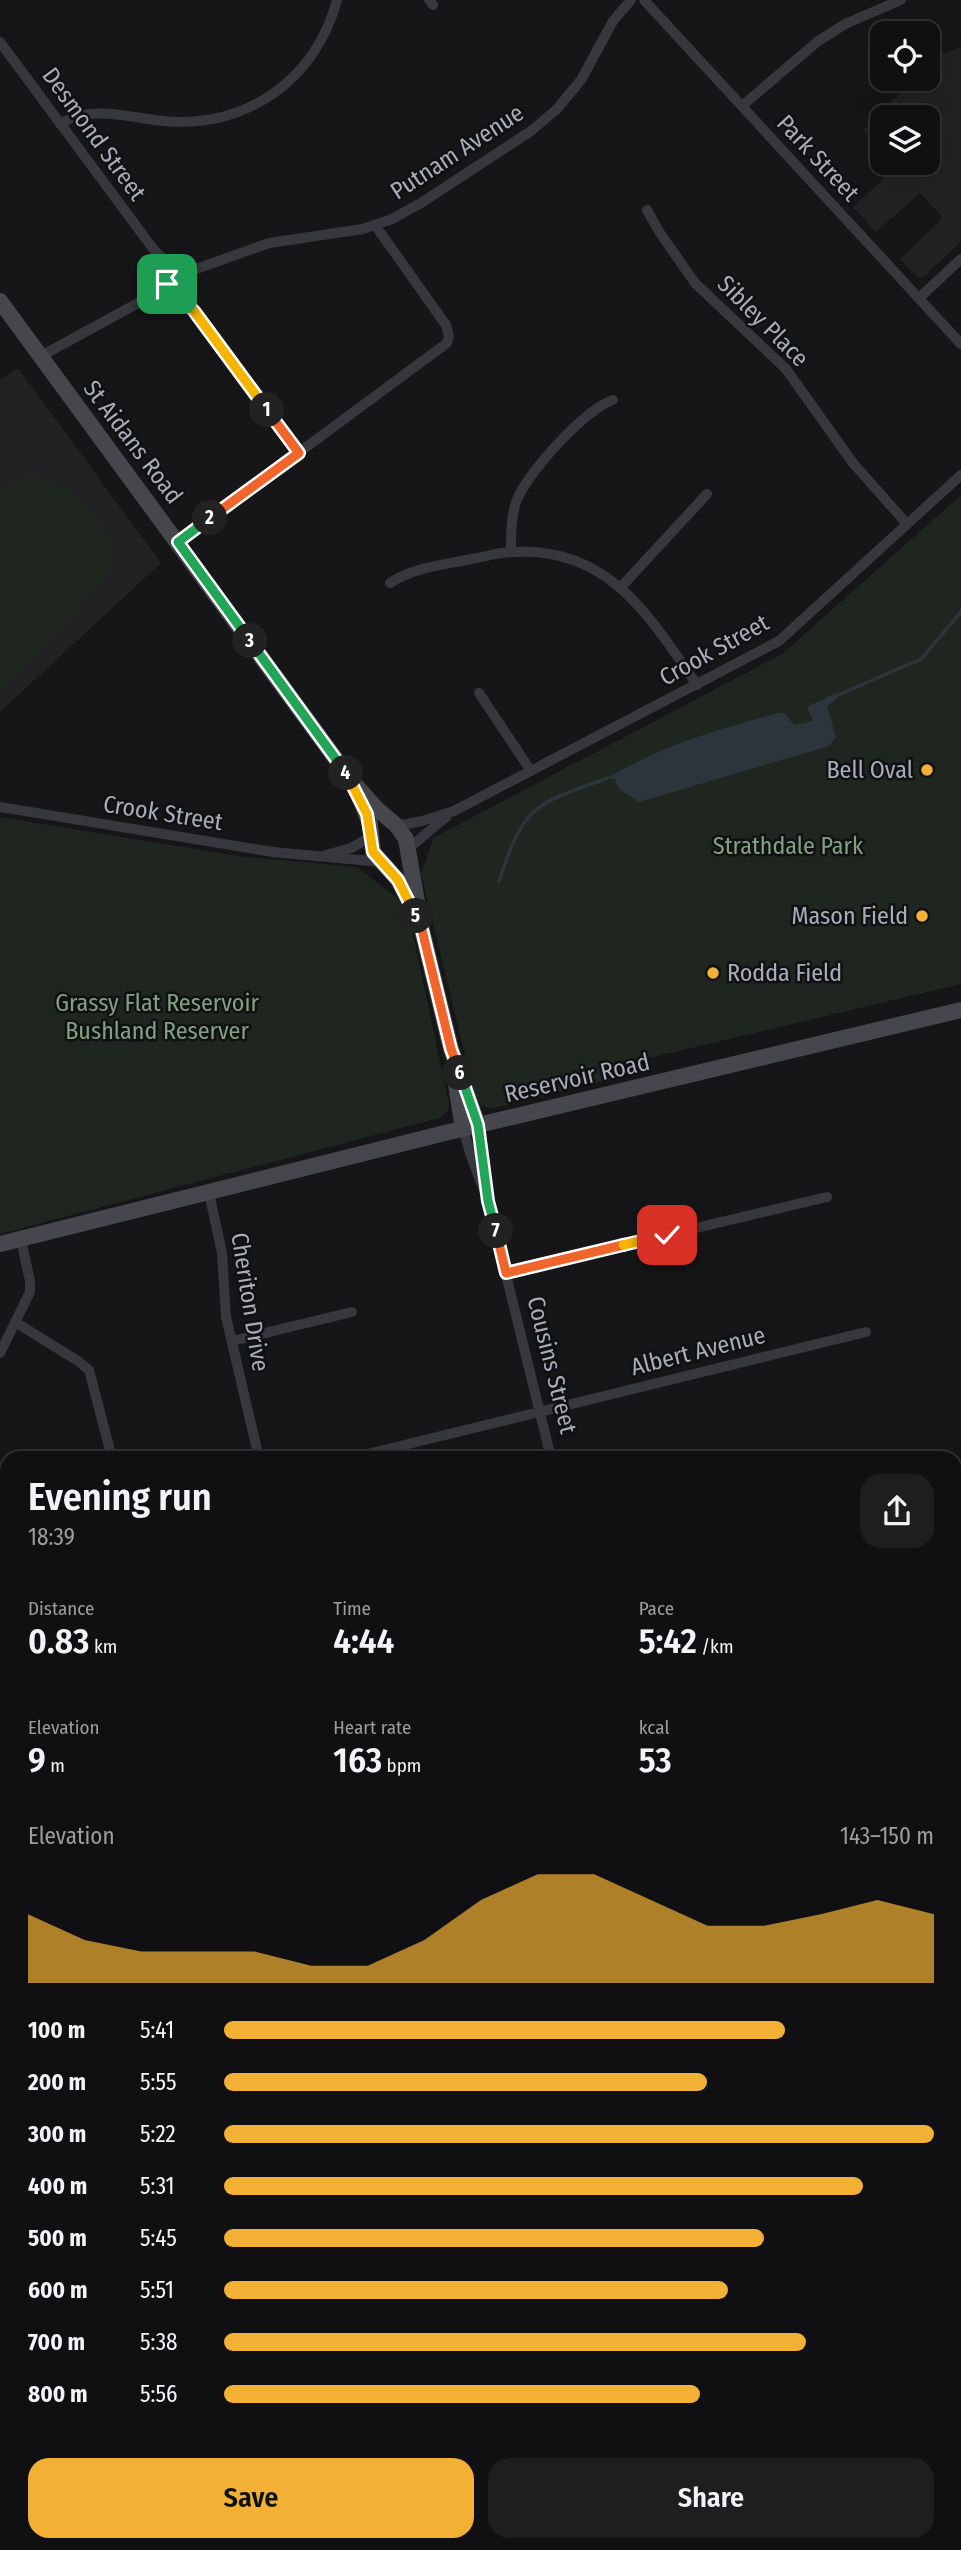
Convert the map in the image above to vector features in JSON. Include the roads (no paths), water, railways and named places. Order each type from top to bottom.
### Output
[{"type":"street","points":[[60,124],[72,117],[91,113],[165,121],[192,121],[222,117],[247,108],[284,85],[311,58],[327,31],[337,0]]},
{"type":"street","name":"Putnam Avenue","points":[[180,273],[269,243],[332,235],[375,225],[435,195],[544,120],[580,80],[612,21],[631,0]]},
{"type":"street","name":"Park Street","points":[[645,0],[961,344]]},
{"type":"street","points":[[742,106],[817,42],[845,24],[901,0]]},
{"type":"street","name":"Desmond Street","points":[[0,42],[153,250],[167,280]]},
{"type":"street","name":"Sibley Place","points":[[648,210],[667,244],[695,283],[786,369],[853,463],[907,524]]},
{"type":"street","points":[[178,542],[441,349],[449,340],[446,326],[375,225]]},
{"type":"street","name":"Desmond Street","points":[[153,250],[180,273]]},
{"type":"street","points":[[919,298],[961,260]]},
{"type":"street","name":"Putnam Avenue","points":[[181,291],[208,265]]},
{"type":"street","points":[[41,356],[151,296],[172,274],[180,273],[187,278],[181,291]]},
{"type":"street","points":[[167,280],[167,286],[181,291],[299,453]]},
{"type":"street","points":[[151,296],[181,291]]},
{"type":"street","name":"St Aidans Road","points":[[0,301],[352,781],[396,826]]},
{"type":"street","points":[[511,552],[515,504],[530,477],[590,412],[613,400]]},
{"type":"street","name":"Crook Street","points":[[396,826],[454,811],[779,641],[961,475]]},
{"type":"street","points":[[621,587],[707,494]]},
{"type":"street","points":[[390,583],[416,570],[511,552],[543,554],[576,562],[621,587],[647,614],[697,685]]},
{"type":"street","points":[[479,694],[531,771]]},
{"type":"street","name":"St Aidans Road","points":[[352,781],[367,814],[371,836]]},
{"type":"street","name":"Crook Street","points":[[0,807],[242,848],[383,863]]},
{"type":"street","name":"Crook Street","points":[[409,849],[454,811]]},
{"type":"street","points":[[384,825],[396,826],[404,833],[409,849],[397,861],[383,863],[373,852],[371,836],[384,825]]},
{"type":"street","name":"Crook Street","points":[[320,856],[351,848],[371,836]]},
{"type":"street","name":"Cousins Street","points":[[409,849],[422,930],[451,1049],[456,1093],[470,1127],[471,1156],[488,1201],[549,1451]]},
{"type":"street","name":"Cousins Street","points":[[383,863],[406,893],[422,930]]},
{"type":"street","name":"Reservoir Road","points":[[0,1244],[470,1127],[961,1010]]},
{"type":"street","name":"Cheriton Drive","points":[[209,1193],[222,1253],[225,1306],[257,1451]]},
{"type":"street","points":[[506,1273],[827,1197]]},
{"type":"street","points":[[0,1353],[30,1287],[21,1240]]},
{"type":"street","points":[[232,1341],[352,1312]]},
{"type":"street","points":[[15,1322],[89,1370],[109,1451]]},
{"type":"street","name":"Albert Avenue","points":[[540,1411],[866,1332]]},
{"type":"street","points":[[379,1451],[540,1411]]},
{"type":"waterway","points":[[838,695],[921,659],[961,612]]},
{"type":"waterway","points":[[499,881],[516,836],[536,810],[564,794],[608,778]]},
{"type":"place","name":"Bell Oval","points":[[927,770]]},
{"type":"place","name":"Mason Field","points":[[922,916]]},
{"type":"place","name":"Rodda Field","points":[[713,973]]},
{"type":"park label","name":"Strathdale Park","points":[[788,846]]},
{"type":"park label","name":"Grassy Flat Reservoir Bushland Reserver","points":[[157,1017]]}]
